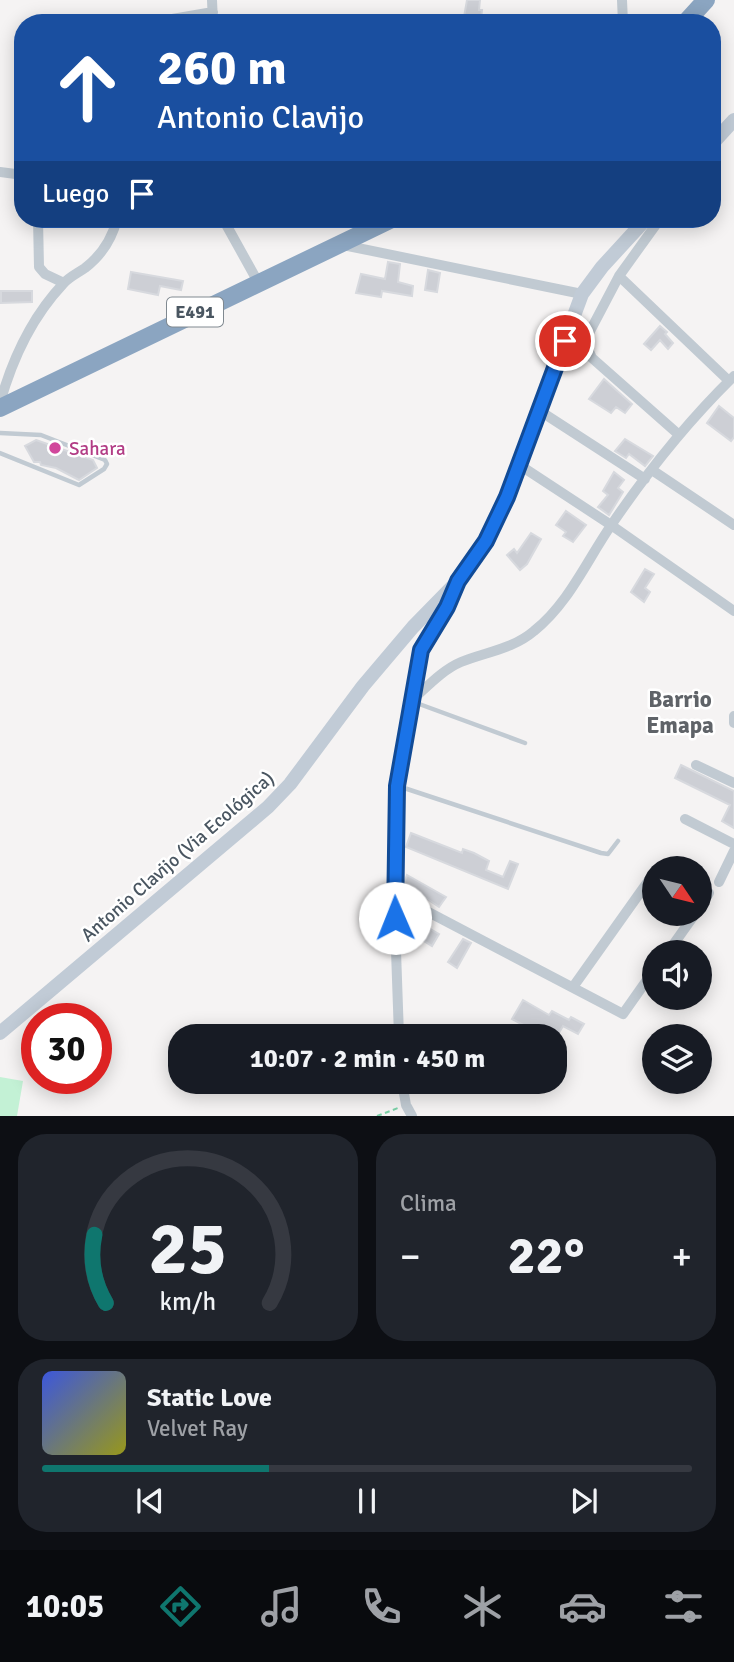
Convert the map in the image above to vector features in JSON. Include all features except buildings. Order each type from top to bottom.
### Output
[{"type":"highway","points":[[693,14],[706,0]]},
{"type":"highway","name":"E491","points":[[0,405],[372,228]]},
{"type":"main road","points":[[721,134],[734,120]]},
{"type":"main road","name":"Antonio Clavijo (Via Ecológica)","points":[[0,1033],[268,807],[290,784],[363,687],[414,626],[458,581],[486,541],[507,497],[582,294],[602,267],[638,228]]},
{"type":"street","points":[[38,228],[39,267],[45,275],[64,283]]},
{"type":"street","points":[[0,405],[5,370],[20,346],[64,283],[102,253],[113,228]]},
{"type":"street","points":[[228,228],[258,282]]},
{"type":"street","points":[[654,228],[619,276],[588,335],[587,346],[592,358],[678,434]]},
{"type":"street","points":[[337,244],[582,294]]},
{"type":"street","points":[[411,701],[446,670],[460,662],[504,649],[534,632],[564,599],[611,525],[678,434],[732,379],[619,276]]},
{"type":"street","points":[[540,411],[734,525]]},
{"type":"street","points":[[518,464],[734,611]]},
{"type":"street","points":[[399,1024],[394,894],[397,786],[423,645],[447,607],[458,581]]},
{"type":"street","points":[[734,716],[734,723]]},
{"type":"street","points":[[696,765],[734,783]]},
{"type":"street","points":[[685,819],[734,844]]},
{"type":"street","points":[[719,882],[734,851]]},
{"type":"street","points":[[573,987],[642,890]]},
{"type":"street","points":[[394,894],[623,1014],[642,987]]},
{"type":"street","points":[[404,1094],[412,1116]]},
{"type":"lane","points":[[0,433],[41,435],[105,460],[107,464],[104,469],[79,485],[0,453]]},
{"type":"lane","points":[[411,701],[525,743]]},
{"type":"lane","points":[[397,786],[601,853],[608,854],[618,841]]},
{"type":"path","points":[[377,1116],[406,1105]]},
{"type":"green space","points":[[0,1077],[21,1081],[17,1116],[0,1116]]},
{"type":"place","name":"Sahara","points":[[55,448]]},
{"type":"district","name":"Barrio Emapa","points":[[680,712]]},
{"type":"route","points":[[395,918],[397,786],[421,650],[447,607],[458,581],[486,541],[507,497],[565,341]]}]
